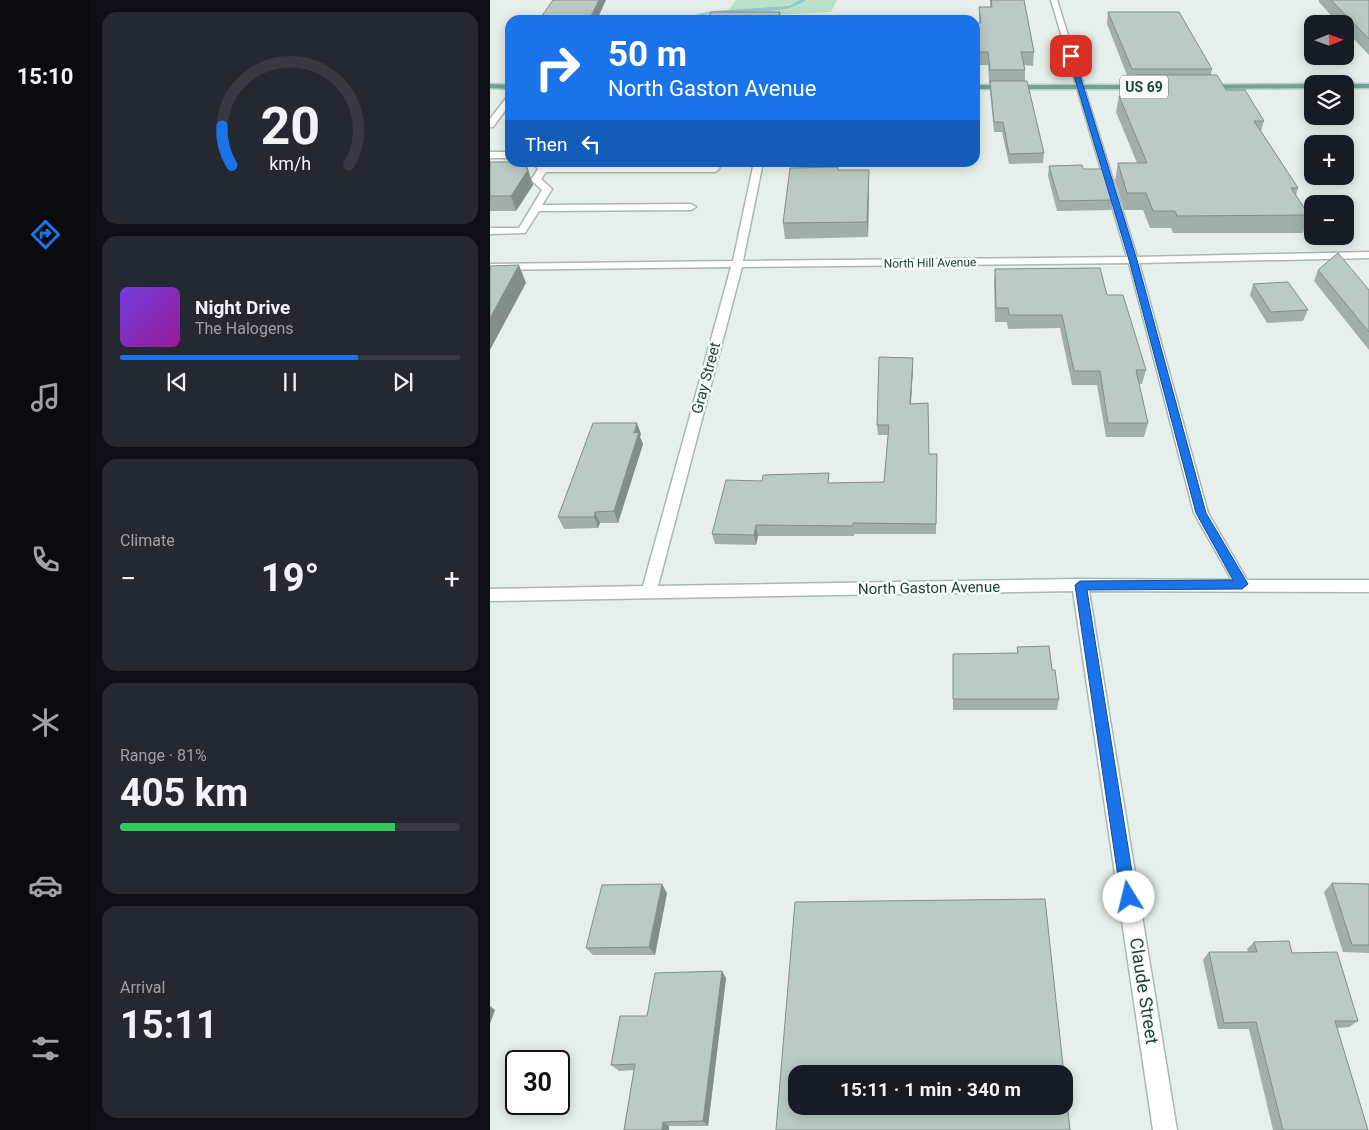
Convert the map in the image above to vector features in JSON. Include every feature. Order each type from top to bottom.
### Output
[{"type":"main road","points":[[490,86],[505,88]]},
{"type":"main road","points":[[1196,87],[1304,86]]},
{"type":"main road","points":[[1354,86],[1369,86]]},
{"type":"main road","name":"US 69","points":[[980,87],[1158,87]]},
{"type":"main road","points":[[490,90],[505,88]]},
{"type":"street","points":[[1054,0],[1133,260],[1201,513],[1242,584]]},
{"type":"street","points":[[490,125],[493,116],[505,104]]},
{"type":"street","points":[[490,155],[505,155]]},
{"type":"street","points":[[490,231],[522,231],[547,189],[536,180],[540,167]]},
{"type":"street","points":[[584,167],[715,170],[716,167]]},
{"type":"street","name":"Gray Street","points":[[649,593],[736,266],[758,167]]},
{"type":"street","points":[[536,208],[691,207]]},
{"type":"street","name":"North Hill Avenue","points":[[490,267],[736,266],[1369,255]]},
{"type":"street","name":"North Gaston Avenue","points":[[490,595],[1080,585],[1242,584],[1369,586]]},
{"type":"street","name":"Claude Street","points":[[1080,585],[1165,1130]]},
{"type":"green space","points":[[736,0],[837,0],[831,12],[724,15]]},
{"type":"building","points":[[553,0],[599,0],[592,15],[542,15]]},
{"type":"building","points":[[991,0],[1024,0],[1034,52],[1021,52],[1025,70],[990,70],[988,52],[980,52],[981,23],[979,7],[992,7]]},
{"type":"building","points":[[1331,0],[1369,0],[1369,39],[1354,24],[1354,15],[1346,15]]},
{"type":"building","points":[[711,12],[780,12],[779,15],[710,15]]},
{"type":"building","points":[[1108,12],[1179,12],[1212,69],[1132,69]]},
{"type":"building","points":[[1136,75],[1217,75],[1226,90],[1245,90],[1264,121],[1254,121],[1298,188],[1291,188],[1304,208],[1304,215],[1177,216],[1175,211],[1153,211],[1146,193],[1127,193],[1118,163],[1147,163],[1119,96],[1144,95]]},
{"type":"building","points":[[990,81],[1027,81],[1044,153],[1009,154],[1003,122],[994,122]]},
{"type":"building","points":[[490,162],[505,162],[505,167],[526,167],[528,170],[511,196],[490,196]]},
{"type":"building","points":[[1082,165],[1083,169],[1104,169],[1113,200],[1059,201],[1049,166]]},
{"type":"building","points":[[838,167],[838,170],[869,170],[867,222],[783,223],[790,168]]},
{"type":"building","points":[[1338,253],[1369,290],[1369,332],[1318,270]]},
{"type":"building","points":[[519,265],[490,318],[490,266]]},
{"type":"building","points":[[1100,268],[1107,295],[1123,295],[1146,370],[1136,370],[1148,423],[1108,423],[1100,371],[1074,371],[1062,315],[1009,315],[1008,308],[996,308],[995,269]]},
{"type":"building","points":[[1288,282],[1308,310],[1271,312],[1253,284]]},
{"type":"building","points":[[879,357],[913,358],[910,404],[928,403],[929,454],[937,454],[936,524],[853,523],[853,526],[756,525],[754,535],[712,534],[726,480],[762,481],[763,475],[829,473],[828,483],[884,482],[889,425],[877,425]]},
{"type":"building","points":[[593,423],[637,423],[634,433],[639,432],[614,511],[595,512],[594,517],[558,517]]},
{"type":"building","points":[[1049,646],[1052,670],[1055,670],[1059,699],[953,699],[953,654],[1018,653],[1017,647]]},
{"type":"building","points":[[1332,883],[1369,884],[1369,945],[1352,945]]},
{"type":"building","points":[[662,884],[649,947],[586,948],[602,885]]},
{"type":"building","points":[[1045,899],[1063,1065],[788,1065],[788,1115],[1068,1115],[1070,1130],[776,1130],[795,902]]},
{"type":"building","points":[[1289,941],[1292,953],[1337,952],[1358,1021],[1335,1021],[1368,1130],[1283,1130],[1256,1022],[1224,1023],[1209,952],[1257,952],[1254,942]]},
{"type":"building","points":[[722,971],[703,1121],[663,1122],[662,1130],[624,1130],[635,1064],[611,1065],[620,1016],[647,1016],[655,973]]},
{"type":"waterway","points":[[698,15],[713,12],[790,7],[804,0]]},
{"type":"route","points":[[1071,56],[1133,260],[1201,513],[1242,584],[1080,585],[1129,897]]}]
